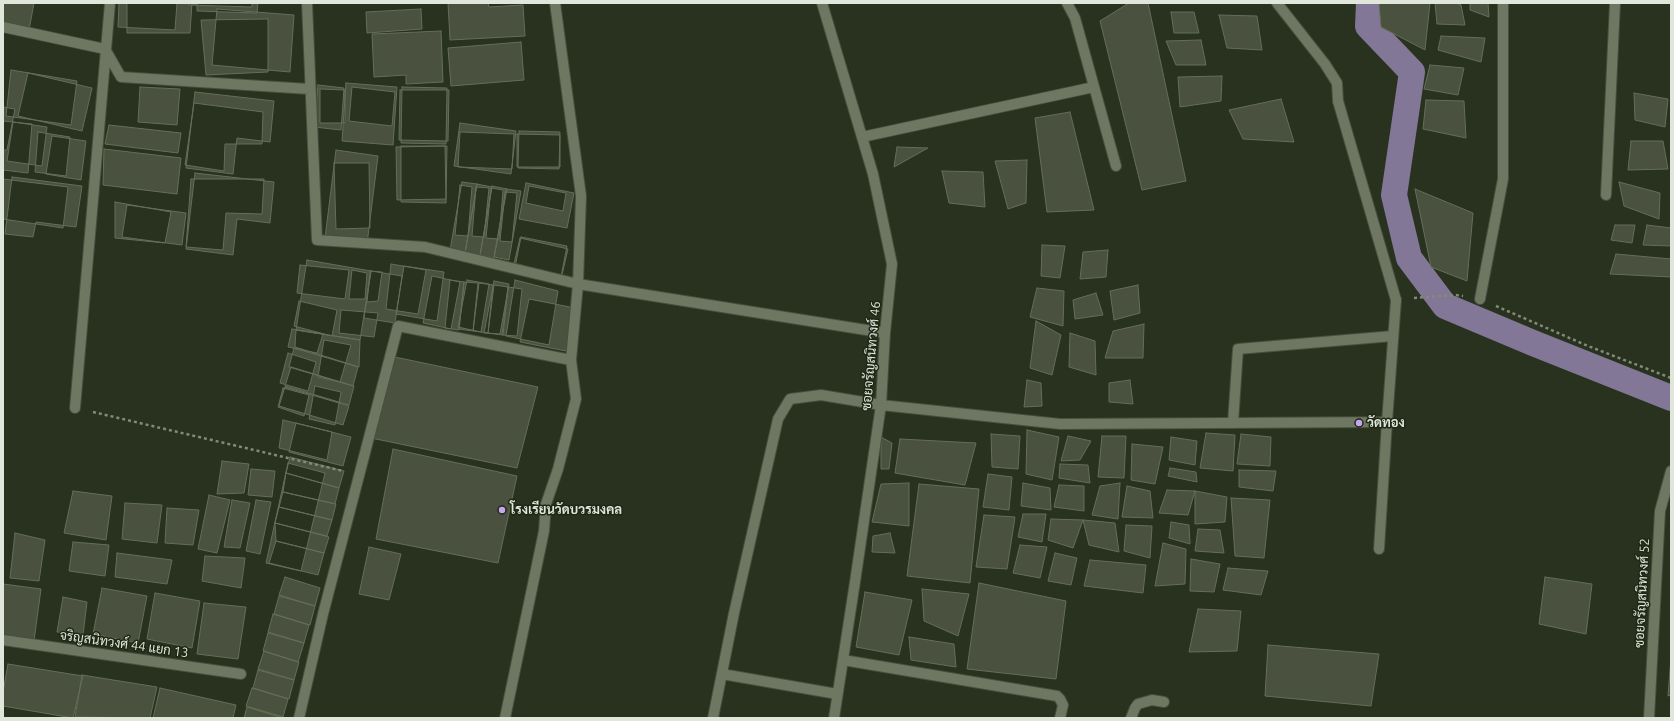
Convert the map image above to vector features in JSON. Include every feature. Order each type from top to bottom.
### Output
[{"type":"street","points":[[75,408],[110,3]]},
{"type":"street","points":[[307,3],[317,240],[425,247],[578,284],[885,333]]},
{"type":"street","points":[[505,718],[544,531],[546,504],[558,469],[576,399],[571,360],[578,284],[580,196],[555,3]]},
{"type":"street","name":"ซอยจรัญสนิทวงศ์ 46","points":[[822,3],[873,174],[892,264],[885,333],[881,405],[834,718]]},
{"type":"street","points":[[1067,3],[1075,18],[1116,166]]},
{"type":"street","points":[[1277,3],[1329,70],[1337,83],[1338,101],[1396,300],[1379,549]]},
{"type":"street","points":[[1480,299],[1503,180],[1503,3]]},
{"type":"street","points":[[1606,195],[1615,3]]},
{"type":"street","points":[[3,27],[105,49],[121,77],[310,89]]},
{"type":"street","points":[[862,137],[1094,87]]},
{"type":"street","points":[[299,718],[323,614],[398,326],[571,360]]},
{"type":"street","points":[[1234,423],[1238,350],[1394,336]]},
{"type":"street","points":[[714,718],[722,674],[778,419],[790,399],[821,395],[881,405],[1060,424],[1387,422]]},
{"type":"street","name":"ซอยจรัญสนิทวงศ์ 52","points":[[1649,718],[1660,511],[1671,471]]},
{"type":"street","name":"จริญสนิทวงศ์ 44 แยก 13","points":[[3,640],[241,674]]},
{"type":"street","points":[[843,660],[1057,696],[1063,705],[1060,718]]},
{"type":"street","points":[[722,674],[837,694]]},
{"type":"street","points":[[1132,718],[1138,704],[1152,700],[1164,702]]},
{"type":"path","points":[[1423,298],[1456,295],[1480,299],[1588,346],[1671,378]]},
{"type":"path","points":[[75,408],[359,474]]},
{"type":"building","points":[[3,3],[34,3],[29,30],[3,25]]},
{"type":"building","points":[[119,3],[177,3],[175,30],[118,27]]},
{"type":"building","points":[[127,3],[192,3],[190,33],[127,33]]},
{"type":"building","points":[[188,3],[252,3],[252,7],[189,5]]},
{"type":"building","points":[[197,3],[258,3],[257,13],[197,11]]},
{"type":"building","points":[[448,3],[488,3],[489,7],[523,5],[525,36],[450,40]]},
{"type":"building","points":[[1129,3],[1148,3],[1186,181],[1142,190],[1100,21]]},
{"type":"building","points":[[1379,3],[1430,3],[1425,50],[1381,27]]},
{"type":"building","points":[[1435,3],[1456,3],[1461,5],[1465,25],[1437,24]]},
{"type":"building","points":[[1470,3],[1488,3],[1489,17],[1470,10]]},
{"type":"building","points":[[217,9],[294,15],[290,72],[212,65]]},
{"type":"building","points":[[421,9],[422,29],[367,33],[366,12]]},
{"type":"building","points":[[1171,12],[1194,12],[1199,33],[1174,33]]},
{"type":"building","points":[[1219,15],[1257,16],[1262,50],[1227,48]]},
{"type":"building","points":[[268,19],[268,72],[206,75],[201,20]]},
{"type":"building","points":[[441,31],[443,82],[406,84],[406,75],[374,77],[372,34]]},
{"type":"building","points":[[1441,36],[1485,38],[1481,62],[1438,50]]},
{"type":"building","points":[[1201,40],[1206,65],[1176,65],[1166,41]]},
{"type":"building","points":[[521,42],[524,80],[451,86],[448,48]]},
{"type":"building","points":[[1430,65],[1464,68],[1458,95],[1424,89]]},
{"type":"building","points":[[11,70],[77,81],[71,125],[6,116]]},
{"type":"building","points":[[28,73],[92,88],[82,131],[18,116]]},
{"type":"building","points":[[1222,76],[1221,101],[1180,107],[1178,77]]},
{"type":"building","points":[[346,83],[397,87],[393,145],[342,141]]},
{"type":"building","points":[[318,85],[344,88],[341,130],[314,127]]},
{"type":"building","points":[[140,87],[180,89],[177,125],[138,122]]},
{"type":"building","points":[[352,87],[395,92],[392,126],[349,121]]},
{"type":"building","points":[[402,87],[447,88],[446,144],[401,143]]},
{"type":"building","points":[[320,89],[345,90],[345,123],[320,123]]},
{"type":"building","points":[[400,90],[449,90],[448,141],[399,140]]},
{"type":"building","points":[[195,92],[274,101],[270,142],[237,138],[233,174],[186,168]]},
{"type":"building","points":[[1634,93],[1668,99],[1665,127],[1635,120]]},
{"type":"building","points":[[1281,99],[1294,142],[1243,139],[1229,110]]},
{"type":"building","points":[[1426,100],[1464,101],[1466,138],[1423,129]]},
{"type":"building","points":[[194,103],[263,112],[262,144],[225,144],[224,171],[185,165]]},
{"type":"building","points":[[3,107],[15,109],[7,150],[3,150]]},
{"type":"building","points":[[1070,112],[1094,210],[1047,212],[1035,118]]},
{"type":"building","points":[[3,121],[32,124],[28,173],[3,170]]},
{"type":"building","points":[[13,122],[47,127],[42,166],[7,161]]},
{"type":"building","points":[[460,123],[516,131],[511,174],[454,166]]},
{"type":"building","points":[[109,125],[181,133],[178,153],[105,144]]},
{"type":"building","points":[[519,131],[560,132],[559,169],[518,168]]},
{"type":"building","points":[[38,132],[70,137],[66,176],[35,172]]},
{"type":"building","points":[[460,132],[514,134],[512,169],[458,167]]},
{"type":"building","points":[[517,134],[560,135],[560,167],[517,167]]},
{"type":"building","points":[[52,136],[86,141],[81,180],[46,174]]},
{"type":"building","points":[[1631,141],[1663,141],[1668,169],[1628,170]]},
{"type":"building","points":[[401,146],[447,146],[446,203],[401,202]]},
{"type":"building","points":[[445,146],[446,199],[397,200],[396,147]]},
{"type":"building","points":[[897,147],[928,148],[894,167]]},
{"type":"building","points":[[104,149],[181,158],[177,194],[103,185]]},
{"type":"building","points":[[336,150],[378,156],[367,244],[325,238]]},
{"type":"building","points":[[1027,160],[1026,203],[1008,209],[995,161]]},
{"type":"building","points":[[334,163],[369,163],[370,228],[336,229]]},
{"type":"building","points":[[942,171],[983,172],[985,207],[949,203]]},
{"type":"building","points":[[195,173],[274,182],[270,223],[237,219],[233,255],[186,249]]},
{"type":"building","points":[[12,177],[82,186],[76,227],[36,222],[33,237],[5,234]]},
{"type":"building","points":[[3,179],[68,187],[63,228],[3,219]]},
{"type":"building","points":[[191,179],[264,179],[262,214],[226,213],[223,250],[186,247]]},
{"type":"building","points":[[462,182],[477,184],[465,253],[450,250]]},
{"type":"building","points":[[1619,182],[1660,193],[1659,219],[1624,206]]},
{"type":"building","points":[[526,183],[574,193],[567,228],[519,219]]},
{"type":"building","points":[[477,184],[492,187],[480,256],[465,253]]},
{"type":"building","points":[[460,185],[472,187],[468,236],[455,235]]},
{"type":"building","points":[[492,186],[507,189],[494,258],[480,255]]},
{"type":"building","points":[[529,186],[566,193],[563,211],[526,203]]},
{"type":"building","points":[[476,187],[489,188],[484,237],[472,236]]},
{"type":"building","points":[[491,188],[503,190],[499,239],[486,238]]},
{"type":"building","points":[[506,189],[521,191],[509,260],[494,257]]},
{"type":"building","points":[[1415,189],[1473,213],[1467,281],[1431,267]]},
{"type":"building","points":[[505,192],[517,193],[512,242],[500,241]]},
{"type":"building","points":[[115,202],[171,212],[165,243],[115,238]]},
{"type":"building","points":[[127,205],[186,213],[182,245],[122,237]]},
{"type":"building","points":[[1615,225],[1635,225],[1632,243],[1611,240]]},
{"type":"building","points":[[1647,225],[1671,228],[1671,246],[1643,245]]},
{"type":"building","points":[[521,237],[567,246],[561,277],[515,267]]},
{"type":"building","points":[[520,238],[568,249],[561,279],[513,268]]},
{"type":"building","points":[[1042,245],[1065,246],[1060,278],[1041,276]]},
{"type":"building","points":[[1108,250],[1106,277],[1080,279],[1083,252]]},
{"type":"building","points":[[1616,254],[1671,259],[1671,277],[1610,274]]},
{"type":"building","points":[[307,260],[371,271],[360,340],[296,330]]},
{"type":"building","points":[[391,264],[426,270],[418,314],[386,309]]},
{"type":"building","points":[[300,265],[349,270],[345,299],[297,293]]},
{"type":"building","points":[[404,266],[444,272],[437,321],[396,314]]},
{"type":"building","points":[[352,270],[367,273],[365,299],[349,299]]},
{"type":"building","points":[[370,271],[382,272],[378,301],[367,302]]},
{"type":"building","points":[[371,271],[402,276],[395,323],[364,318]]},
{"type":"building","points":[[432,276],[460,282],[451,329],[423,323]]},
{"type":"building","points":[[450,280],[464,282],[459,330],[445,328]]},
{"type":"building","points":[[467,280],[489,284],[481,332],[458,327]]},
{"type":"building","points":[[515,280],[558,291],[549,345],[506,336]]},
{"type":"building","points":[[494,281],[509,284],[500,334],[484,333]]},
{"type":"building","points":[[464,282],[478,283],[473,331],[459,329]]},
{"type":"building","points":[[479,283],[493,285],[488,333],[473,331]]},
{"type":"building","points":[[494,285],[508,287],[503,335],[488,333]]},
{"type":"building","points":[[1138,285],[1140,313],[1114,320],[1110,291]]},
{"type":"building","points":[[508,287],[522,289],[517,336],[502,335]]},
{"type":"building","points":[[1037,288],[1064,291],[1063,326],[1030,317]]},
{"type":"building","points":[[1096,293],[1103,315],[1075,319],[1073,300]]},
{"type":"building","points":[[529,299],[575,308],[566,351],[520,342]]},
{"type":"building","points":[[299,301],[337,310],[332,336],[294,326]]},
{"type":"building","points":[[341,310],[378,313],[374,337],[339,333]]},
{"type":"building","points":[[1036,321],[1061,335],[1052,375],[1030,368]]},
{"type":"building","points":[[1144,324],[1143,358],[1105,358],[1113,331]]},
{"type":"building","points":[[292,329],[323,334],[317,353],[288,347]]},
{"type":"building","points":[[296,330],[360,340],[359,367],[295,347]]},
{"type":"building","points":[[1070,333],[1095,341],[1096,375],[1069,367]]},
{"type":"building","points":[[324,340],[351,345],[340,382],[318,377]]},
{"type":"building","points":[[294,348],[358,367],[353,386],[289,367]]},
{"type":"building","points":[[288,353],[316,362],[308,391],[280,383]]},
{"type":"building","points":[[390,356],[538,387],[517,468],[371,438]]},
{"type":"building","points":[[291,367],[354,386],[349,405],[285,386]]},
{"type":"building","points":[[1027,380],[1041,383],[1042,406],[1024,407]]},
{"type":"building","points":[[1130,380],[1133,404],[1109,402],[1109,383]]},
{"type":"building","points":[[315,386],[341,392],[335,425],[309,419]]},
{"type":"building","points":[[285,387],[349,406],[343,425],[279,406]]},
{"type":"building","points":[[283,388],[309,395],[304,416],[278,407]]},
{"type":"building","points":[[283,420],[332,432],[327,460],[279,448]]},
{"type":"building","points":[[296,423],[351,437],[343,466],[289,452]]},
{"type":"building","points":[[1027,430],[1059,437],[1052,480],[1026,474]]},
{"type":"building","points":[[1206,433],[1235,435],[1233,471],[1200,468]]},
{"type":"building","points":[[991,434],[1020,436],[1018,469],[992,467]]},
{"type":"building","points":[[1241,434],[1271,437],[1270,466],[1237,464]]},
{"type":"building","points":[[1068,436],[1091,441],[1080,460],[1061,461]]},
{"type":"building","points":[[1102,436],[1126,436],[1124,478],[1098,477]]},
{"type":"building","points":[[881,437],[892,443],[889,469],[881,469]]},
{"type":"building","points":[[1171,437],[1197,441],[1195,465],[1169,460]]},
{"type":"building","points":[[900,439],[976,443],[965,485],[895,473]]},
{"type":"building","points":[[1132,444],[1163,447],[1155,484],[1131,480]]},
{"type":"building","points":[[393,449],[517,476],[498,563],[376,539]]},
{"type":"building","points":[[290,457],[344,471],[339,488],[286,473]]},
{"type":"building","points":[[222,461],[249,464],[244,493],[217,494]]},
{"type":"building","points":[[288,463],[325,473],[301,571],[266,563]]},
{"type":"building","points":[[1060,464],[1088,465],[1090,483],[1059,478]]},
{"type":"building","points":[[1170,468],[1196,472],[1197,482],[1168,476]]},
{"type":"building","points":[[251,469],[275,471],[272,497],[248,495]]},
{"type":"building","points":[[1239,470],[1276,471],[1273,491],[1239,487]]},
{"type":"building","points":[[286,473],[339,488],[335,504],[283,492]]},
{"type":"building","points":[[988,474],[1012,477],[1009,510],[983,507]]},
{"type":"building","points":[[909,483],[909,526],[872,522],[881,484]]},
{"type":"building","points":[[1023,483],[1050,488],[1051,510],[1021,506]]},
{"type":"building","points":[[1120,483],[1118,519],[1092,515],[1100,486]]},
{"type":"building","points":[[919,484],[979,489],[970,583],[907,576]]},
{"type":"building","points":[[1059,485],[1084,486],[1084,511],[1054,507]]},
{"type":"building","points":[[1127,486],[1150,491],[1153,518],[1122,517]]},
{"type":"building","points":[[1167,490],[1195,491],[1188,515],[1159,513]]},
{"type":"building","points":[[73,491],[112,496],[106,540],[64,533]]},
{"type":"building","points":[[1195,491],[1227,497],[1225,522],[1195,524]]},
{"type":"building","points":[[283,492],[336,504],[332,520],[279,507]]},
{"type":"building","points":[[209,495],[230,500],[217,553],[198,549]]},
{"type":"building","points":[[1231,498],[1270,500],[1264,558],[1235,556]]},
{"type":"building","points":[[232,500],[250,503],[240,548],[224,547]]},
{"type":"building","points":[[256,500],[271,502],[260,554],[246,551]]},
{"type":"building","points":[[125,503],[162,505],[157,543],[122,539]]},
{"type":"building","points":[[279,507],[332,520],[327,536],[275,523]]},
{"type":"building","points":[[167,508],[199,510],[193,545],[165,543]]},
{"type":"building","points":[[1023,514],[1046,514],[1042,542],[1018,537]]},
{"type":"building","points":[[984,515],[1015,517],[1007,569],[976,567]]},
{"type":"building","points":[[1051,519],[1083,520],[1073,548],[1048,540]]},
{"type":"building","points":[[1083,520],[1115,523],[1119,552],[1089,545]]},
{"type":"building","points":[[1171,522],[1189,525],[1190,544],[1169,538]]},
{"type":"building","points":[[275,523],[329,537],[324,553],[276,541]]},
{"type":"building","points":[[1126,525],[1152,526],[1150,558],[1124,551]]},
{"type":"building","points":[[1198,529],[1220,530],[1224,553],[1195,551]]},
{"type":"building","points":[[15,533],[45,540],[39,581],[10,578]]},
{"type":"building","points":[[890,533],[895,553],[872,552],[873,536]]},
{"type":"building","points":[[276,541],[324,553],[318,575],[269,563]]},
{"type":"building","points":[[73,542],[109,545],[105,576],[69,571]]},
{"type":"building","points":[[1163,543],[1186,549],[1185,584],[1155,586]]},
{"type":"building","points":[[1020,545],[1047,547],[1040,578],[1013,573]]},
{"type":"building","points":[[369,547],[401,554],[389,600],[359,594]]},
{"type":"building","points":[[117,553],[172,560],[167,584],[115,577]]},
{"type":"building","points":[[1055,553],[1077,558],[1071,585],[1048,581]]},
{"type":"building","points":[[205,556],[245,558],[241,588],[202,581]]},
{"type":"building","points":[[1191,559],[1220,564],[1214,592],[1190,591]]},
{"type":"building","points":[[1090,560],[1146,565],[1143,593],[1084,586]]},
{"type":"building","points":[[1228,568],[1268,571],[1261,595],[1223,590]]},
{"type":"building","points":[[285,577],[320,588],[315,606],[279,595]]},
{"type":"building","points":[[1545,577],[1592,584],[1586,634],[1539,624]]},
{"type":"building","points":[[979,583],[1066,601],[1056,679],[967,669]]},
{"type":"building","points":[[3,584],[41,589],[34,641],[3,637]]},
{"type":"building","points":[[102,588],[147,596],[138,643],[93,634]]},
{"type":"building","points":[[922,589],[969,594],[958,636],[924,621]]},
{"type":"building","points":[[865,592],[912,600],[899,655],[856,647]]},
{"type":"building","points":[[155,593],[200,601],[192,648],[147,639]]},
{"type":"building","points":[[279,596],[315,606],[310,625],[274,614]]},
{"type":"building","points":[[63,597],[87,602],[83,635],[57,632]]},
{"type":"building","points":[[204,603],[246,607],[238,659],[197,654]]},
{"type":"building","points":[[1198,609],[1241,611],[1237,651],[1189,652]]},
{"type":"building","points":[[273,614],[309,625],[304,643],[268,632]]},
{"type":"building","points":[[268,633],[304,643],[298,662],[263,651]]},
{"type":"building","points":[[909,637],[954,644],[956,667],[911,660]]},
{"type":"building","points":[[1268,645],[1379,654],[1371,706],[1265,696]]},
{"type":"building","points":[[264,651],[299,662],[294,680],[258,669]]},
{"type":"building","points":[[1671,657],[1671,695],[1668,696]]},
{"type":"building","points":[[8,664],[83,676],[73,718],[3,706],[3,692]]},
{"type":"building","points":[[258,670],[294,680],[289,699],[253,688]]},
{"type":"building","points":[[82,675],[157,687],[150,718],[75,717]]},
{"type":"building","points":[[160,688],[236,705],[233,718],[153,718]]},
{"type":"building","points":[[252,688],[288,699],[283,717],[246,706]]},
{"type":"building","points":[[247,707],[283,718],[244,718]]},
{"type":"waterway","points":[[1369,3],[1368,26],[1412,72],[1394,195],[1409,258],[1445,306],[1671,398]]},
{"type":"place","name":"วัดทอง","points":[[1359,423]]},
{"type":"place","name":"โรงเรียนวัดบวรมงคล","points":[[502,510]]}]
